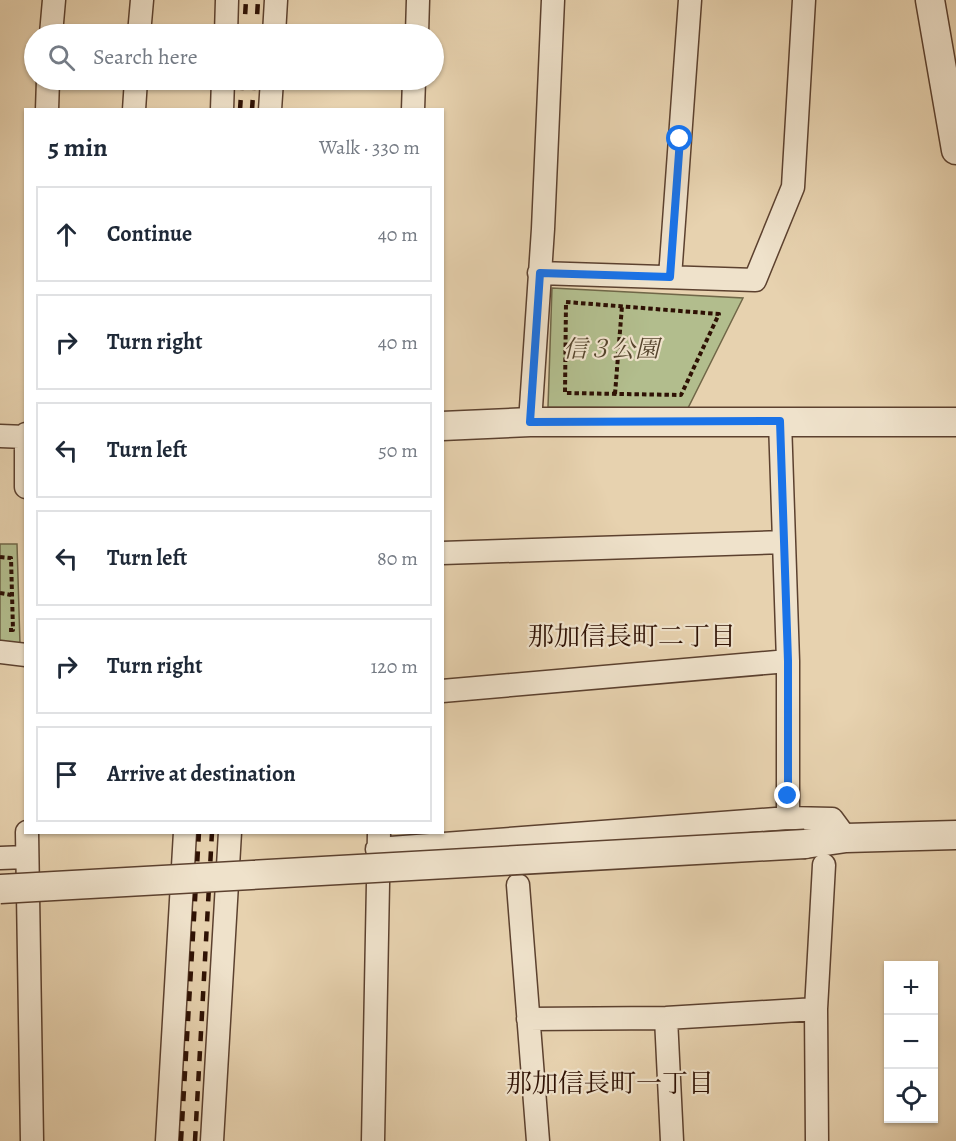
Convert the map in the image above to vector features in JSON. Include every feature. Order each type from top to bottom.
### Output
[{"type":"street","points":[[52,24],[54,0]]},
{"type":"street","points":[[140,24],[142,0]]},
{"type":"street","points":[[226,24],[227,0]]},
{"type":"street","points":[[275,24],[276,0]]},
{"type":"street","points":[[417,24],[418,0]]},
{"type":"street","points":[[530,422],[540,273],[553,0]]},
{"type":"street","points":[[670,277],[690,0]]},
{"type":"street","points":[[540,273],[755,280],[793,188],[804,0]]},
{"type":"street","points":[[930,0],[956,150]]},
{"type":"street","points":[[46,108],[47,90]]},
{"type":"street","points":[[134,108],[135,90]]},
{"type":"street","points":[[222,108],[223,90]]},
{"type":"street","points":[[270,108],[271,90]]},
{"type":"street","points":[[413,108],[414,90]]},
{"type":"street","points":[[780,421],[788,661],[788,818]]},
{"type":"street","points":[[444,426],[530,422],[956,422]]},
{"type":"street","points":[[0,436],[24,436]]},
{"type":"street","points":[[444,553],[784,542]]},
{"type":"street","points":[[0,652],[24,655]]},
{"type":"street","points":[[444,691],[788,661]]},
{"type":"street","points":[[374,1141],[378,841],[788,818],[832,819],[846,838]]},
{"type":"street","points":[[27,834],[32,1141]]},
{"type":"street","points":[[166,1141],[185,834]]},
{"type":"street","points":[[212,1141],[230,834]]},
{"type":"street","points":[[0,889],[806,844],[846,838],[956,835]]},
{"type":"street","points":[[0,858],[27,857]]},
{"type":"street","points":[[817,1141],[816,1009],[824,865]]},
{"type":"street","points":[[518,885],[538,1141]]},
{"type":"street","points":[[0,898],[27,897]]},
{"type":"street","points":[[528,1019],[666,1018],[816,1009]]},
{"type":"street","points":[[666,1018],[672,1141]]},
{"type":"path","points":[[566,302],[719,314],[681,395],[615,394],[565,393],[566,302]]},
{"type":"path","points":[[615,394],[622,306]]},
{"type":"path","points":[[0,557],[11,558],[12,630],[0,628]]},
{"type":"path","points":[[0,593],[12,595]]},
{"type":"green space","name":"信３公園","points":[[552,288],[743,298],[688,408],[548,407]]},
{"type":"green space","points":[[0,544],[17,544],[20,645],[0,642]]},
{"type":"railway","points":[[245,24],[246,0]]},
{"type":"railway","points":[[257,24],[258,0]]},
{"type":"railway","points":[[240,108],[241,90]]},
{"type":"railway","points":[[252,108],[253,90]]},
{"type":"railway","points":[[181,1141],[199,834]]},
{"type":"railway","points":[[195,1141],[212,834]]},
{"type":"district","name":"那加信長町二丁目","points":[[632,636]]},
{"type":"district","name":"那加信長町一丁目","points":[[610,1083]]},
{"type":"route","points":[[680,139],[670,277],[540,273],[530,422],[780,421],[788,661],[788,796]]}]
